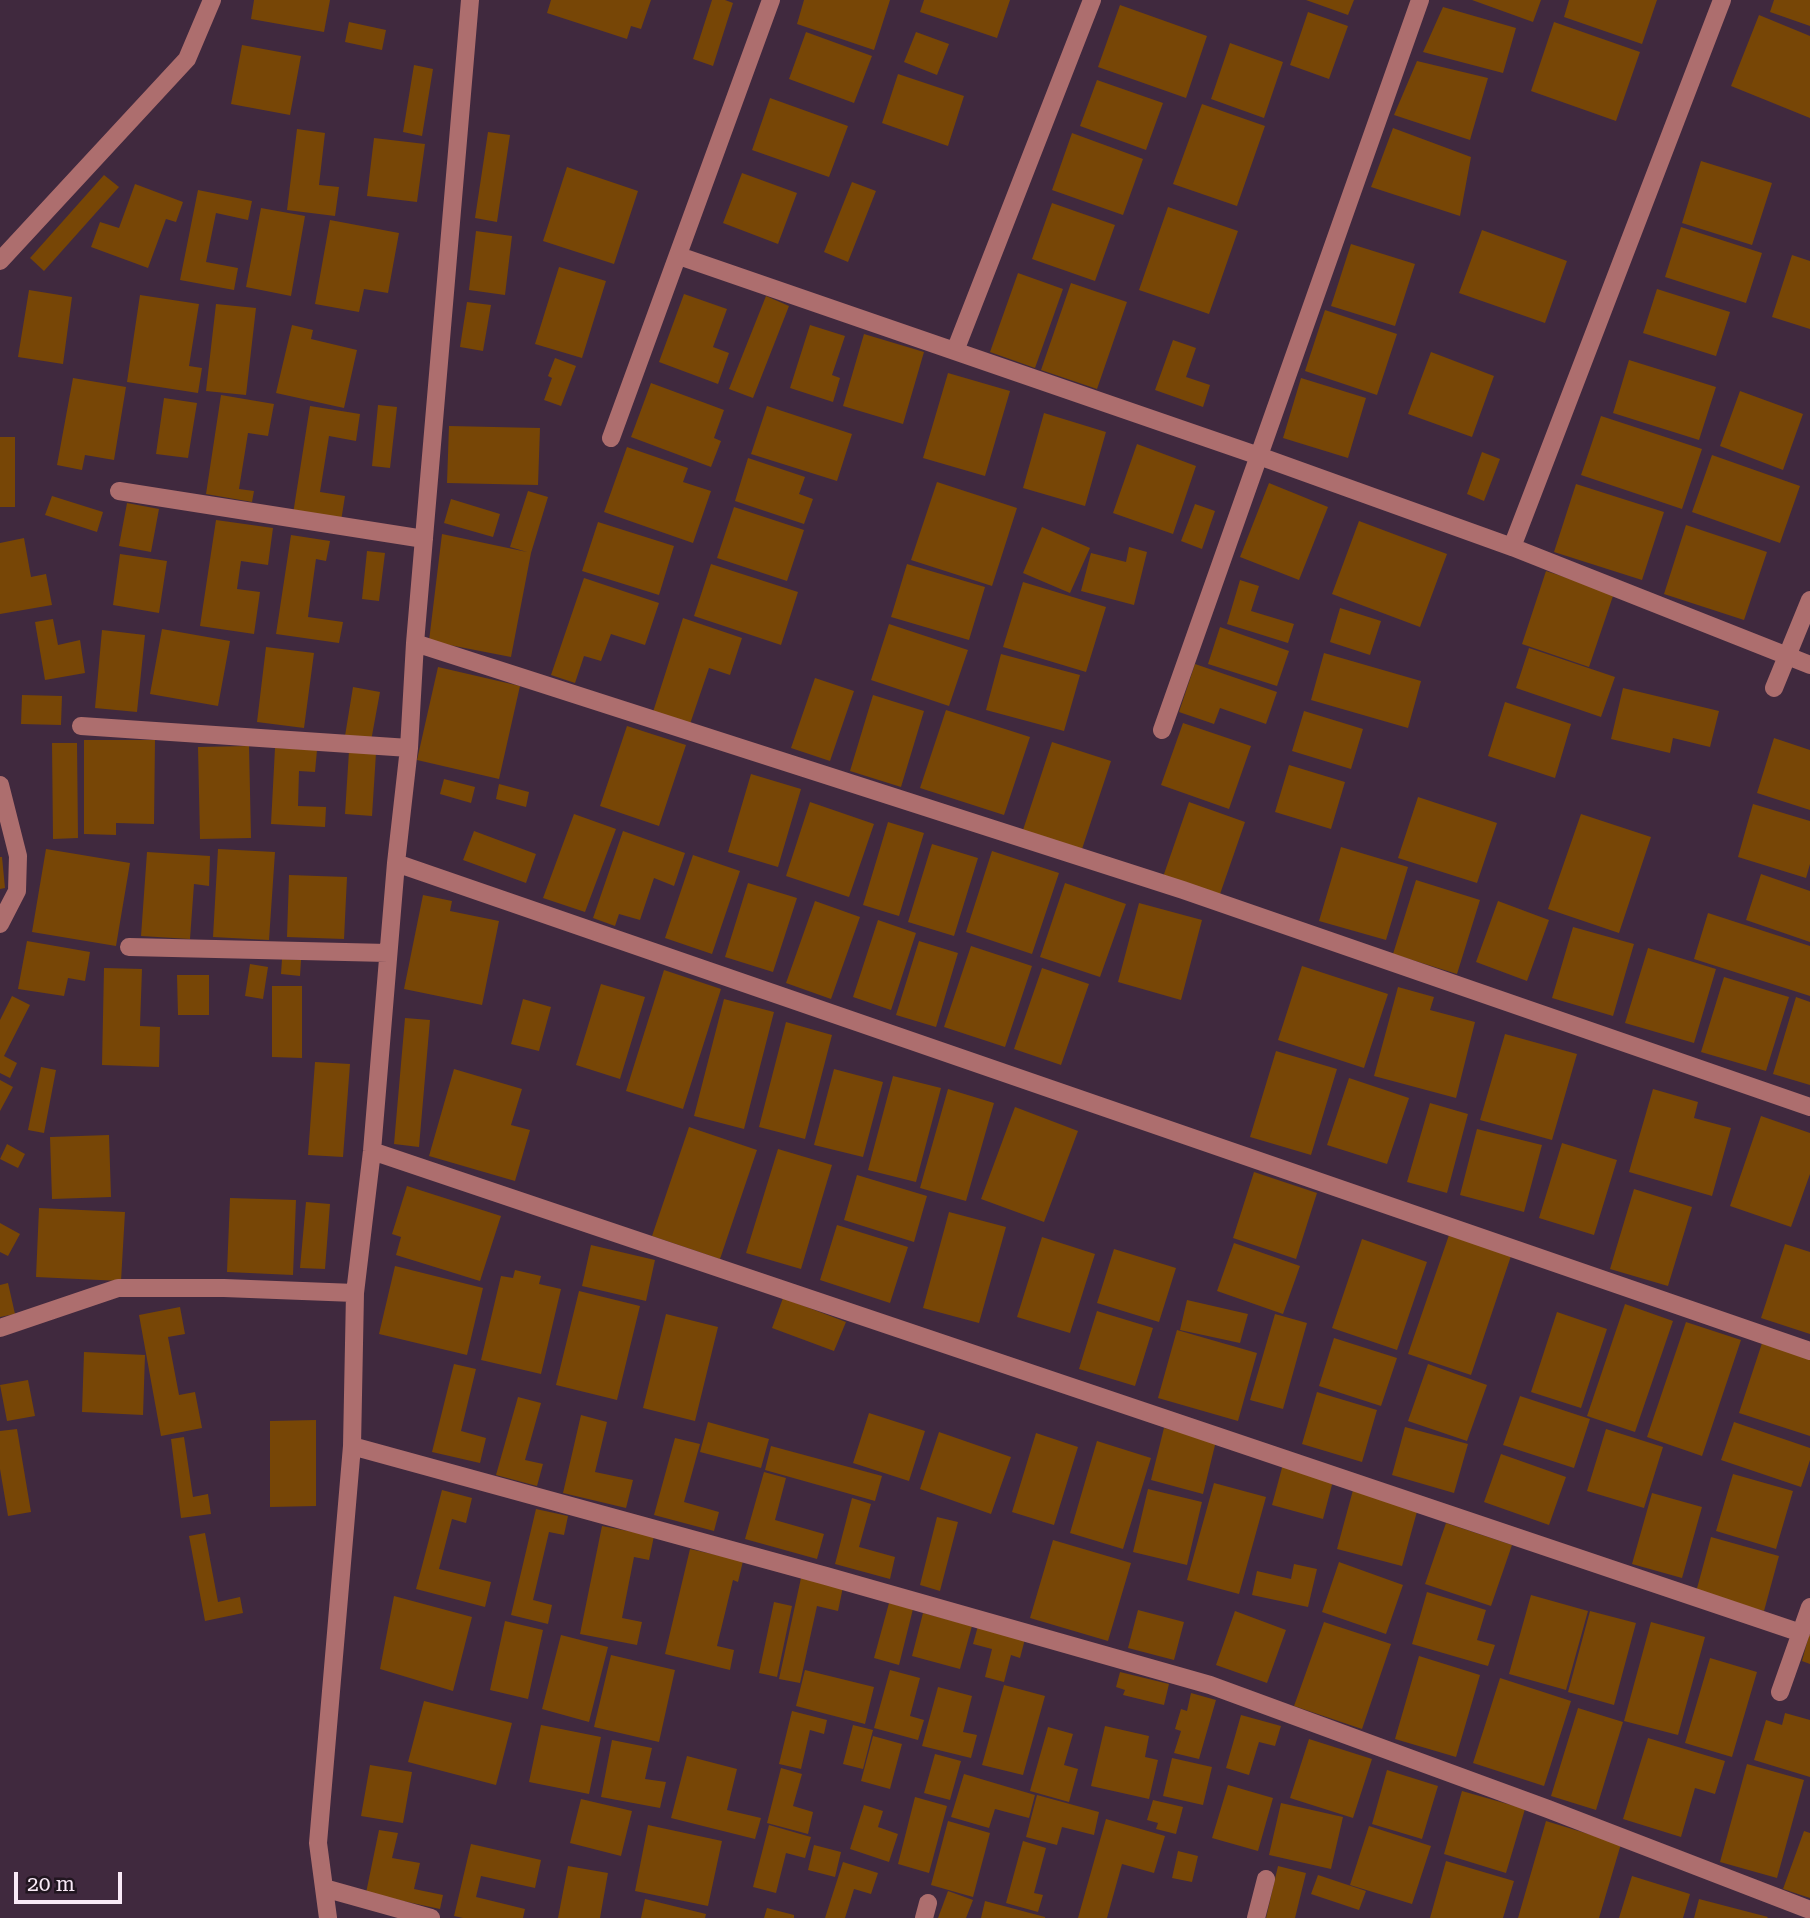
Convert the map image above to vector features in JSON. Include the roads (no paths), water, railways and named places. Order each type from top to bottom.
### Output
[{"type":"street","points":[[0,261],[187,59],[212,0]]},
{"type":"street","points":[[328,1918],[318,1843],[352,1446],[355,1293],[372,1151],[396,863],[409,748],[415,643],[470,0]]},
{"type":"street","points":[[611,438],[771,0]]},
{"type":"street","points":[[955,351],[1092,0]]},
{"type":"street","points":[[1163,730],[1420,0]]},
{"type":"street","points":[[1511,547],[1722,0]]},
{"type":"street","points":[[679,256],[1259,456],[1511,547],[1810,665]]},
{"type":"street","points":[[119,491],[424,539]]},
{"type":"street","points":[[1774,688],[1810,600]]},
{"type":"street","points":[[415,643],[1183,890],[1810,1107]]},
{"type":"street","points":[[81,726],[409,748]]},
{"type":"street","points":[[0,785],[18,856],[17,891],[0,924]]},
{"type":"street","points":[[396,863],[1810,1351]]},
{"type":"street","points":[[129,947],[388,953]]},
{"type":"street","points":[[372,1151],[1801,1633]]},
{"type":"street","points":[[0,1328],[118,1288],[224,1288],[355,1293]]},
{"type":"street","points":[[352,1446],[1210,1685],[1810,1910]]},
{"type":"street","points":[[1780,1692],[1810,1607]]},
{"type":"street","points":[[1256,1918],[1266,1879]]},
{"type":"street","points":[[324,1888],[431,1918]]}]
